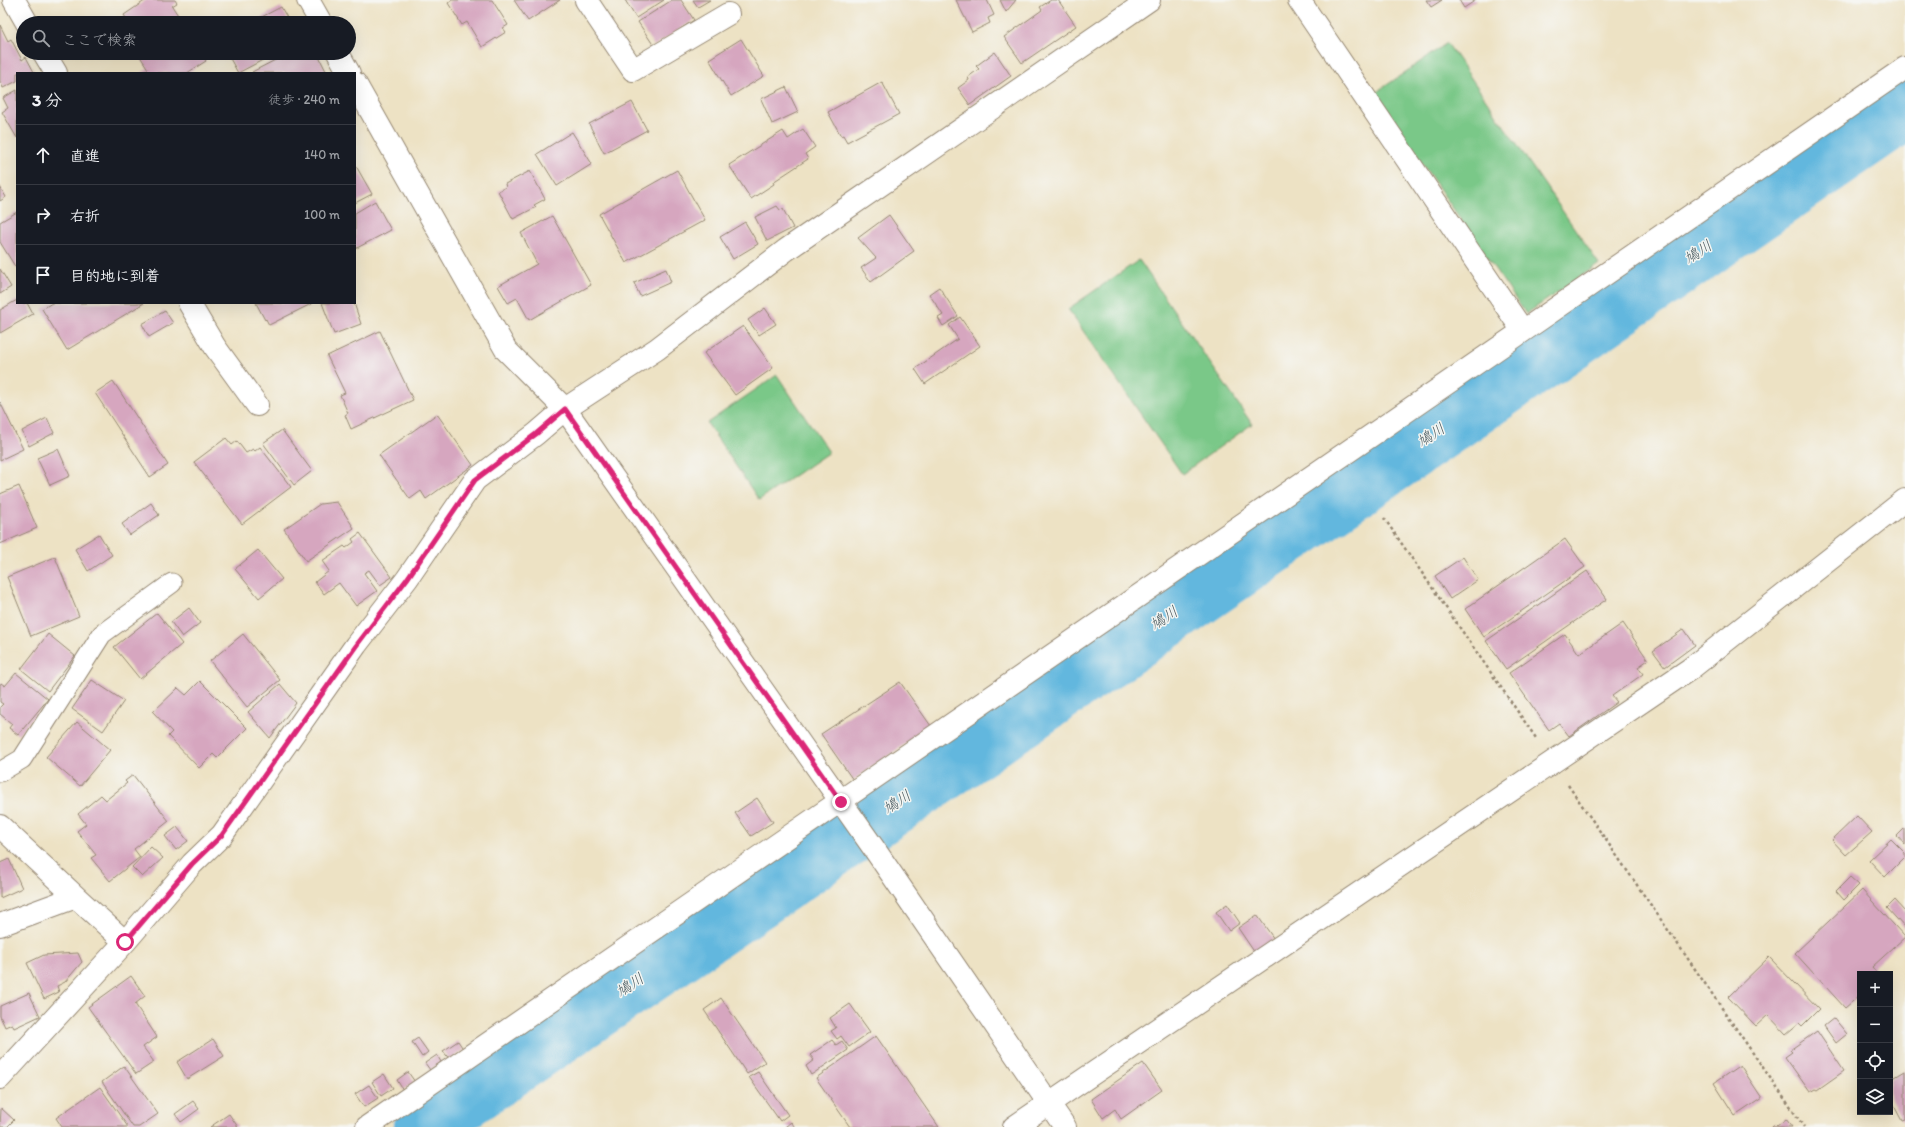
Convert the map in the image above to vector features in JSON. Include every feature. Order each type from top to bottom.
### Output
[{"type":"street","points":[[14,0],[23,16]]},
{"type":"street","points":[[308,0],[317,16]]},
{"type":"street","points":[[586,0],[633,70],[728,14]]},
{"type":"street","points":[[0,1078],[125,942],[192,864],[222,835],[356,646],[407,579],[475,480],[536,434],[565,409],[657,349],[786,250],[1149,0]]},
{"type":"street","points":[[1299,0],[1523,331]]},
{"type":"street","points":[[48,60],[55,72]]},
{"type":"street","points":[[342,60],[348,72]]},
{"type":"street","points":[[367,1127],[845,807],[1523,331],[1905,68]]},
{"type":"street","points":[[356,85],[506,350],[565,409],[875,850],[1065,1127]]},
{"type":"street","points":[[190,304],[215,347],[257,405]]},
{"type":"street","points":[[1014,1127],[1690,669],[1905,500]]},
{"type":"street","points":[[0,826],[125,942]]},
{"type":"street","points":[[0,925],[76,897]]},
{"type":"lane","points":[[0,772],[22,759],[102,634],[172,583]]},
{"type":"path","points":[[1384,518],[1804,1127]]},
{"type":"green space","points":[[1447,43],[1599,264],[1526,314],[1374,94]]},
{"type":"green space","points":[[1139,260],[1252,424],[1182,474],[1068,309]]},
{"type":"green space","points":[[777,375],[829,452],[759,500],[707,423]]},
{"type":"building","points":[[146,0],[175,0],[177,3],[172,6],[178,16],[125,16]]},
{"type":"building","points":[[452,0],[492,0],[508,25],[503,28],[506,32],[482,47],[467,22],[462,25],[448,3]]},
{"type":"building","points":[[514,0],[560,0],[528,21]]},
{"type":"building","points":[[625,0],[664,0],[636,18]]},
{"type":"building","points":[[672,0],[681,0],[694,20],[654,46],[638,22]]},
{"type":"building","points":[[693,0],[710,0],[698,7]]},
{"type":"building","points":[[956,0],[987,0],[994,15],[988,18],[990,23],[972,32]]},
{"type":"building","points":[[1000,0],[1016,0],[1006,12]]},
{"type":"building","points":[[1051,0],[1058,0],[1076,26],[1022,63],[1004,37],[1042,10],[1040,7]]},
{"type":"building","points":[[1426,0],[1442,0],[1431,7]]},
{"type":"building","points":[[1459,0],[1476,0],[1464,8]]},
{"type":"building","points":[[281,7],[286,16],[264,16]]},
{"type":"building","points":[[0,25],[8,41],[11,39],[16,49],[16,60],[28,60],[34,72],[16,72],[16,82],[3,88],[0,81]]},
{"type":"building","points":[[741,39],[764,76],[731,96],[709,59]]},
{"type":"building","points":[[995,52],[1011,76],[970,105],[958,88],[969,80],[968,77],[979,69],[976,66]]},
{"type":"building","points":[[142,60],[206,61],[189,72],[143,72],[148,69]]},
{"type":"building","points":[[231,60],[263,60],[240,72],[237,72]]},
{"type":"building","points":[[275,60],[320,60],[326,72],[252,72]]},
{"type":"building","points":[[882,82],[899,114],[847,142],[843,135],[841,136],[828,112]]},
{"type":"building","points":[[786,87],[798,112],[772,124],[761,99]]},
{"type":"building","points":[[16,91],[16,136],[2,112],[8,108],[3,98]]},
{"type":"building","points":[[632,102],[647,130],[604,153],[589,124]]},
{"type":"building","points":[[803,129],[815,147],[805,154],[808,159],[773,182],[774,184],[751,199],[729,165],[783,131],[788,139]]},
{"type":"building","points":[[572,132],[592,164],[557,186],[537,154]]},
{"type":"building","points":[[356,166],[372,194],[356,202]]},
{"type":"building","points":[[677,170],[705,220],[626,263],[599,214]]},
{"type":"building","points":[[530,171],[545,199],[534,205],[536,207],[513,219],[498,191],[506,187],[505,184]]},
{"type":"building","points":[[0,187],[6,197],[0,201]]},
{"type":"building","points":[[375,201],[391,230],[356,248],[356,212]]},
{"type":"building","points":[[777,206],[780,210],[783,209],[793,228],[767,241],[755,217]]},
{"type":"building","points":[[16,213],[16,268],[0,242],[0,222]]},
{"type":"building","points":[[889,215],[914,251],[871,282],[861,268],[876,258],[858,238]]},
{"type":"building","points":[[552,216],[591,285],[529,320],[517,298],[508,303],[498,286],[537,264],[521,233]]},
{"type":"building","points":[[745,222],[758,244],[733,259],[720,237]]},
{"type":"building","points":[[0,269],[11,287],[0,294]]},
{"type":"building","points":[[666,269],[671,282],[640,296],[634,283]]},
{"type":"building","points":[[939,287],[958,316],[943,326],[938,318],[943,315],[929,294]]},
{"type":"building","points":[[16,301],[16,304],[28,304],[33,314],[0,333],[0,310]]},
{"type":"building","points":[[50,304],[142,304],[67,350],[42,309]]},
{"type":"building","points":[[257,304],[311,304],[269,325],[266,319],[265,320]]},
{"type":"building","points":[[322,304],[354,304],[361,324],[334,334]]},
{"type":"building","points":[[765,308],[776,324],[759,335],[748,320]]},
{"type":"building","points":[[165,311],[173,323],[149,337],[142,324]]},
{"type":"building","points":[[960,317],[980,346],[925,384],[915,369],[958,339],[949,325]]},
{"type":"building","points":[[743,326],[773,368],[735,395],[704,353]]},
{"type":"building","points":[[380,331],[413,400],[351,429],[345,415],[348,413],[340,395],[345,393],[327,356]]},
{"type":"building","points":[[113,381],[168,465],[150,477],[95,393]]},
{"type":"building","points":[[0,402],[23,449],[0,460]]},
{"type":"building","points":[[437,414],[473,465],[426,499],[421,491],[410,499],[379,455]]},
{"type":"building","points":[[47,418],[54,433],[29,446],[22,431]]},
{"type":"building","points":[[282,430],[312,471],[294,485],[263,443]]},
{"type":"building","points":[[226,438],[232,445],[237,441],[246,453],[253,449],[255,451],[260,447],[291,487],[242,524],[194,462]]},
{"type":"building","points":[[58,449],[70,476],[50,485],[37,458]]},
{"type":"building","points":[[19,486],[37,528],[0,544],[0,494]]},
{"type":"building","points":[[337,502],[354,528],[306,561],[284,529],[320,504]]},
{"type":"building","points":[[151,503],[159,515],[130,535],[122,524]]},
{"type":"building","points":[[360,533],[392,577],[380,585],[369,570],[364,573],[377,591],[356,606],[339,583],[324,594],[315,582],[329,571],[322,561],[344,546],[346,548],[354,542],[352,539]]},
{"type":"building","points":[[99,534],[112,555],[88,571],[75,549]]},
{"type":"building","points":[[1565,539],[1585,567],[1484,637],[1465,609]]},
{"type":"building","points":[[258,550],[282,579],[259,598],[235,569]]},
{"type":"building","points":[[55,557],[79,616],[31,636],[7,577]]},
{"type":"building","points":[[1463,557],[1478,580],[1450,599],[1435,576]]},
{"type":"building","points":[[1587,571],[1607,599],[1506,669],[1486,641]]},
{"type":"building","points":[[189,608],[200,623],[182,637],[171,622]]},
{"type":"building","points":[[157,613],[182,644],[140,679],[114,647]]},
{"type":"building","points":[[1623,623],[1648,660],[1638,667],[1643,674],[1612,696],[1617,702],[1569,736],[1559,723],[1549,730],[1509,673],[1565,634],[1579,654]]},
{"type":"building","points":[[1684,629],[1695,645],[1665,667],[1653,651]]},
{"type":"building","points":[[48,634],[75,656],[48,691],[21,669]]},
{"type":"building","points":[[243,634],[280,680],[247,707],[210,661]]},
{"type":"building","points":[[16,673],[48,699],[18,735],[9,728],[12,724],[0,714],[0,707],[3,704],[0,702],[0,685],[1,683],[5,686]]},
{"type":"building","points":[[92,680],[124,701],[103,731],[72,709]]},
{"type":"building","points":[[200,681],[247,728],[217,758],[213,754],[199,768],[168,736],[172,732],[153,712],[178,688],[186,695]]},
{"type":"building","points":[[900,682],[931,726],[853,780],[821,734]]},
{"type":"building","points":[[280,684],[296,703],[270,738],[248,712]]},
{"type":"building","points":[[77,722],[110,750],[80,786],[46,757]]},
{"type":"building","points":[[133,775],[169,821],[134,849],[140,857],[110,881],[91,858],[96,855],[77,831],[86,824],[78,814],[101,795],[106,800],[127,783],[125,781]]},
{"type":"building","points":[[757,798],[773,822],[751,836],[735,813]]},
{"type":"building","points":[[1857,816],[1872,832],[1846,855],[1832,840]]},
{"type":"building","points":[[177,827],[188,841],[176,850],[165,836]]},
{"type":"building","points":[[1905,828],[1905,845],[1897,836]]},
{"type":"building","points":[[1891,839],[1905,853],[1905,857],[1885,877],[1869,860]]},
{"type":"building","points":[[151,847],[163,858],[142,877],[132,867]]},
{"type":"building","points":[[9,859],[22,888],[0,898],[0,863]]},
{"type":"building","points":[[1850,877],[1859,885],[1844,900],[1836,891]]},
{"type":"building","points":[[1862,890],[1905,937],[1872,967],[1875,971],[1857,971],[1857,998],[1845,1008],[1795,953]]},
{"type":"building","points":[[1895,900],[1905,911],[1905,928],[1887,908]]},
{"type":"building","points":[[1227,904],[1240,923],[1229,931],[1216,912]]},
{"type":"building","points":[[1257,915],[1274,939],[1255,953],[1238,928]]},
{"type":"building","points":[[78,953],[82,962],[65,982],[57,986],[59,992],[44,999],[27,963],[44,955]]},
{"type":"building","points":[[1769,957],[1819,1009],[1802,1026],[1799,1023],[1786,1034],[1768,1015],[1756,1026],[1728,997]]},
{"type":"building","points":[[131,976],[145,996],[135,1004],[157,1037],[143,1047],[154,1062],[136,1074],[88,1007]]},
{"type":"building","points":[[29,993],[40,1016],[14,1028],[12,1024],[5,1027],[0,1016],[0,1006]]},
{"type":"building","points":[[721,998],[765,1062],[747,1074],[704,1010]]},
{"type":"building","points":[[850,1004],[870,1032],[849,1047],[841,1036],[837,1039],[831,1031],[836,1028],[830,1018]]},
{"type":"building","points":[[1834,1018],[1847,1034],[1836,1043],[1824,1026]]},
{"type":"building","points":[[1817,1031],[1844,1071],[1817,1090],[1815,1089],[1810,1092],[1785,1057],[1792,1052],[1790,1050]]},
{"type":"building","points":[[876,1036],[939,1127],[850,1127],[816,1078]]},
{"type":"building","points":[[418,1038],[428,1052],[422,1057],[412,1042]]},
{"type":"building","points":[[213,1039],[224,1056],[187,1079],[177,1062]]},
{"type":"building","points":[[832,1040],[836,1045],[842,1041],[848,1050],[811,1075],[806,1066],[814,1060],[810,1055]]},
{"type":"building","points":[[458,1041],[464,1050],[450,1060],[443,1051]]},
{"type":"building","points":[[437,1055],[441,1062],[430,1070],[425,1063]]},
{"type":"building","points":[[1143,1063],[1162,1090],[1121,1119],[1115,1109],[1103,1118],[1091,1099]]},
{"type":"building","points":[[1740,1065],[1762,1098],[1735,1116],[1714,1083]]},
{"type":"building","points":[[124,1066],[158,1114],[139,1127],[133,1127],[102,1082]]},
{"type":"building","points":[[1905,1071],[1905,1120],[1902,1121],[1893,1104],[1893,1078]]},
{"type":"building","points":[[408,1072],[415,1082],[403,1090],[397,1080]]},
{"type":"building","points":[[758,1072],[788,1115],[780,1121],[749,1077]]},
{"type":"building","points":[[384,1074],[393,1088],[381,1096],[372,1082]]},
{"type":"building","points":[[369,1085],[378,1098],[364,1107],[355,1094]]},
{"type":"building","points":[[100,1087],[128,1127],[62,1127],[56,1118]]},
{"type":"building","points":[[193,1101],[199,1109],[181,1122],[175,1114]]},
{"type":"building","points":[[1,1108],[14,1120],[7,1127],[0,1127]]},
{"type":"building","points":[[229,1114],[238,1127],[210,1127]]},
{"type":"building","points":[[1786,1119],[1792,1127],[1771,1127],[1775,1124],[1777,1126]]},
{"type":"building","points":[[791,1122],[795,1127],[785,1127]]},
{"type":"waterway","name":"鳩川","points":[[423,1127],[711,931],[1905,110]]},
{"type":"route","points":[[125,942],[192,864],[222,835],[356,646],[407,579],[475,480],[536,434],[565,409],[841,802]]}]
